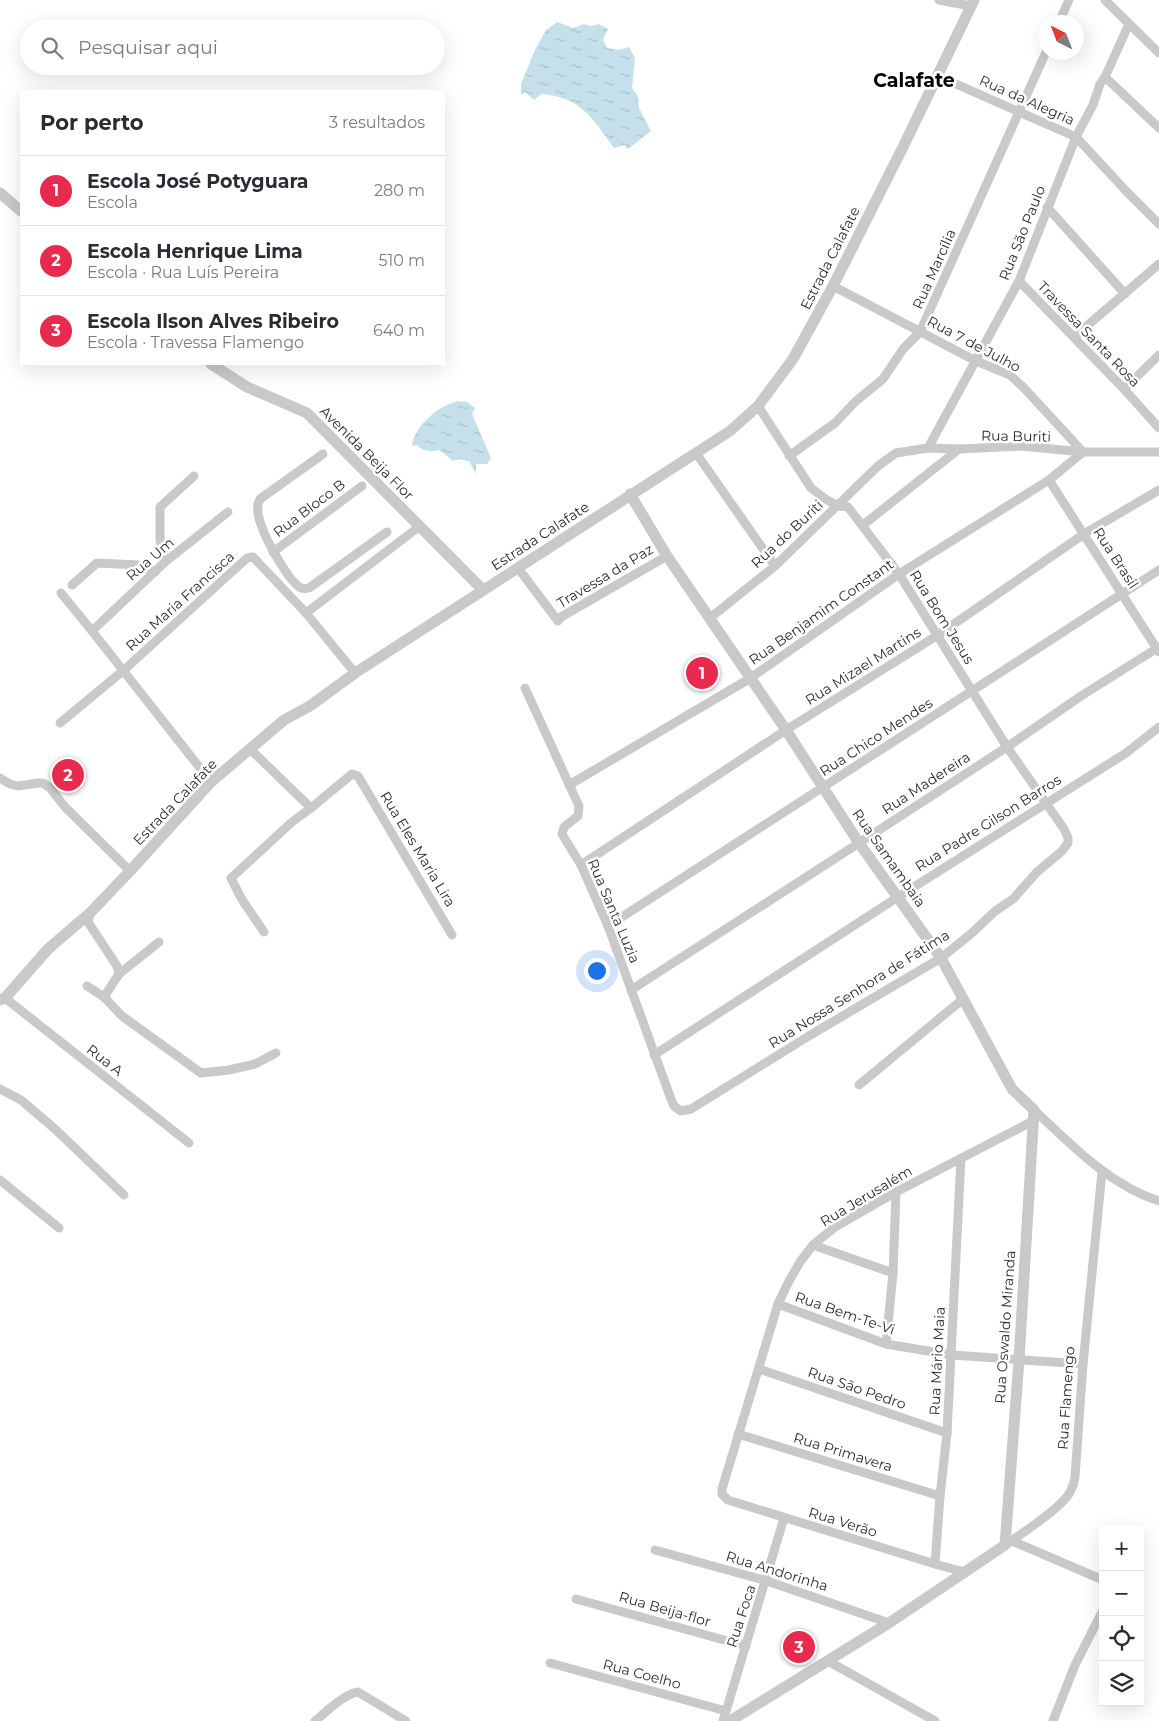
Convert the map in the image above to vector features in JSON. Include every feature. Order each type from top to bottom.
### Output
[{"type":"street","points":[[939,0],[973,3]]},
{"type":"street","points":[[1062,15],[1069,0]]},
{"type":"street","points":[[1105,0],[1159,53]]},
{"type":"street","name":"Estrada Calafate","points":[[2,999],[48,949],[90,913],[211,782],[284,720],[310,706],[355,673],[730,431],[758,406],[793,359],[833,286],[973,3]]},
{"type":"street","name":"Rua São Paulo","points":[[928,448],[1019,281],[1076,137],[1129,24]]},
{"type":"street","name":"Rua Marcília","points":[[789,456],[835,423],[856,401],[883,379],[903,349],[920,332],[1043,60]]},
{"type":"street","name":"Rua da Alegria","points":[[938,76],[1076,137],[1159,224]]},
{"type":"street","points":[[1105,77],[1159,128]]},
{"type":"street","points":[[0,193],[20,210]]},
{"type":"street","points":[[1047,207],[1125,294]]},
{"type":"street","points":[[1074,337],[1159,264]]},
{"type":"street","name":"Travessa Santa Rosa","points":[[1019,281],[1124,389],[1159,428]]},
{"type":"street","name":"Rua 7 de Julho","points":[[833,286],[976,361],[1010,375],[1083,452]]},
{"type":"street","points":[[1124,389],[1159,355]]},
{"type":"street","name":"Avenida Beija Flor","points":[[213,365],[247,387],[306,413],[483,590]]},
{"type":"street","name":"Rua Bom Jesus","points":[[758,406],[811,488],[820,496],[839,506],[848,507],[899,574],[1068,838]]},
{"type":"street","name":"Rua Buriti","points":[[878,466],[896,453],[928,448],[959,449],[1021,446],[1083,452],[1159,452]]},
{"type":"street","points":[[863,525],[959,449]]},
{"type":"street","name":"Rua Benjamim Constant","points":[[569,785],[750,679],[899,574],[1049,480],[1083,452]]},
{"type":"street","points":[[696,453],[775,566]]},
{"type":"street","points":[[323,454],[260,500],[258,504],[261,526],[274,552],[294,581],[303,589],[309,588],[387,532]]},
{"type":"street","name":"Rua do Buriti","points":[[710,618],[775,566],[839,506],[878,466]]},
{"type":"street","points":[[166,562],[160,540],[160,507],[194,476]]},
{"type":"street","name":"Rua Brasil","points":[[1049,480],[1158,649]]},
{"type":"street","name":"Rua Bloco B","points":[[274,552],[362,486]]},
{"type":"street","name":"Rua Mizael Martins","points":[[581,865],[786,730],[938,634],[1084,534],[1159,490]]},
{"type":"street","name":"Rua Samambaia","points":[[630,494],[667,556],[786,730],[859,843],[941,958],[1012,1090],[1034,1116],[1102,1172],[1145,1196],[1159,1201]]},
{"type":"street","name":"Rua Um","points":[[92,631],[166,562],[228,512]]},
{"type":"street","points":[[306,613],[420,526]]},
{"type":"street","name":"Travessa da Paz","points":[[518,568],[558,621],[561,617],[667,556]]},
{"type":"street","name":"Rua Maria Francisca","points":[[124,670],[247,558],[253,557],[306,613],[355,673]]},
{"type":"street","points":[[347,561],[357,575]]},
{"type":"street","points":[[72,585],[97,563],[138,565],[155,572]]},
{"type":"street","name":"Rua Chico Mendes","points":[[608,926],[1159,570]]},
{"type":"street","points":[[61,593],[211,782]]},
{"type":"street","name":"Rua Madereira","points":[[631,990],[1008,747],[1081,696],[1158,649]]},
{"type":"street","points":[[60,723],[124,670]]},
{"type":"street","name":"Rua Santa Luzia","points":[[525,688],[579,806],[580,813],[564,827],[562,834],[581,865],[608,926],[670,1099]]},
{"type":"street","name":"Rua Padre Gilson Barros","points":[[654,1055],[898,897],[1126,753],[1159,727]]},
{"type":"street","points":[[250,749],[311,808],[292,822],[231,878],[241,898],[264,932]]},
{"type":"street","name":"Rua Eles Maria Lira","points":[[311,808],[352,774],[360,778],[452,935]]},
{"type":"street","points":[[0,778],[18,786],[38,783],[46,785],[65,807],[130,871]]},
{"type":"street","name":"Rua Nossa Senhora de Fátima","points":[[670,1099],[674,1106],[681,1111],[691,1109],[812,1034],[941,958],[1013,898],[1037,872],[1066,847],[1068,838]]},
{"type":"street","points":[[90,913],[88,922],[117,966],[119,974]]},
{"type":"street","points":[[104,997],[119,974],[159,942]]},
{"type":"street","points":[[87,986],[104,997],[122,1016],[201,1073],[229,1070],[256,1064],[276,1054]]},
{"type":"street","points":[[858,1085],[963,998]]},
{"type":"street","name":"Rua A","points":[[2,999],[189,1143]]},
{"type":"street","points":[[0,1089],[21,1100],[55,1129],[124,1195]]},
{"type":"street","name":"Rua Jerusalém","points":[[722,1489],[778,1304],[796,1269],[813,1245],[835,1227],[1034,1116]]},
{"type":"street","name":"Rua Oswaldo Miranda","points":[[1008,1543],[1034,1116]]},
{"type":"street","name":"Rua Mário Maia","points":[[935,1564],[952,1355],[961,1158]]},
{"type":"street","name":"Rua Flamengo","points":[[728,1716],[828,1661],[889,1622],[1042,1519],[1070,1494],[1075,1477],[1083,1364],[1102,1172]]},
{"type":"street","points":[[0,1180],[59,1228]]},
{"type":"street","points":[[886,1344],[893,1273],[896,1192]]},
{"type":"street","points":[[813,1245],[893,1273]]},
{"type":"street","name":"Rua Bem-Te-Vi","points":[[778,1304],[886,1344],[952,1355],[1083,1364]]},
{"type":"street","name":"Rua São Pedro","points":[[759,1369],[947,1433]]},
{"type":"street","name":"Rua Primavera","points":[[738,1434],[940,1496]]},
{"type":"street","name":"Rua Verão","points":[[722,1489],[722,1494],[728,1500],[964,1572]]},
{"type":"street","name":"Rua Foca","points":[[724,1721],[728,1716],[746,1646],[767,1581],[784,1518]]},
{"type":"street","points":[[1008,1543],[1099,1578]]},
{"type":"street","name":"Rua Andorinha","points":[[655,1550],[767,1581],[889,1622]]},
{"type":"street","name":"Rua Beija-flor","points":[[576,1599],[746,1646]]},
{"type":"street","points":[[1053,1721],[1075,1665],[1100,1616]]},
{"type":"street","points":[[828,1661],[935,1721]]},
{"type":"street","name":"Rua Coelho","points":[[550,1663],[728,1716]]},
{"type":"street","points":[[315,1721],[349,1694],[358,1692],[406,1721]]},
{"type":"water","points":[[557,22],[573,28],[584,24],[591,26],[599,24],[608,29],[603,40],[607,48],[618,50],[629,47],[635,58],[632,88],[638,96],[639,108],[651,131],[628,149],[625,145],[614,148],[599,127],[576,104],[555,96],[541,94],[534,100],[525,92],[521,95],[521,84],[535,50],[546,30]]},
{"type":"water","points":[[459,401],[467,402],[475,408],[472,414],[491,458],[487,464],[476,464],[476,474],[469,461],[459,459],[453,461],[439,450],[427,451],[417,445],[412,446],[418,431],[429,417],[444,406]]},
{"type":"place","name":"Escola José Potyguara","points":[[702,673]]},
{"type":"place","name":"Escola Henrique Lima","points":[[68,775]]},
{"type":"place","name":"Escola Ilson Alves Ribeiro","points":[[799,1647]]},
{"type":"district","name":"Calafate","points":[[914,80]]}]
